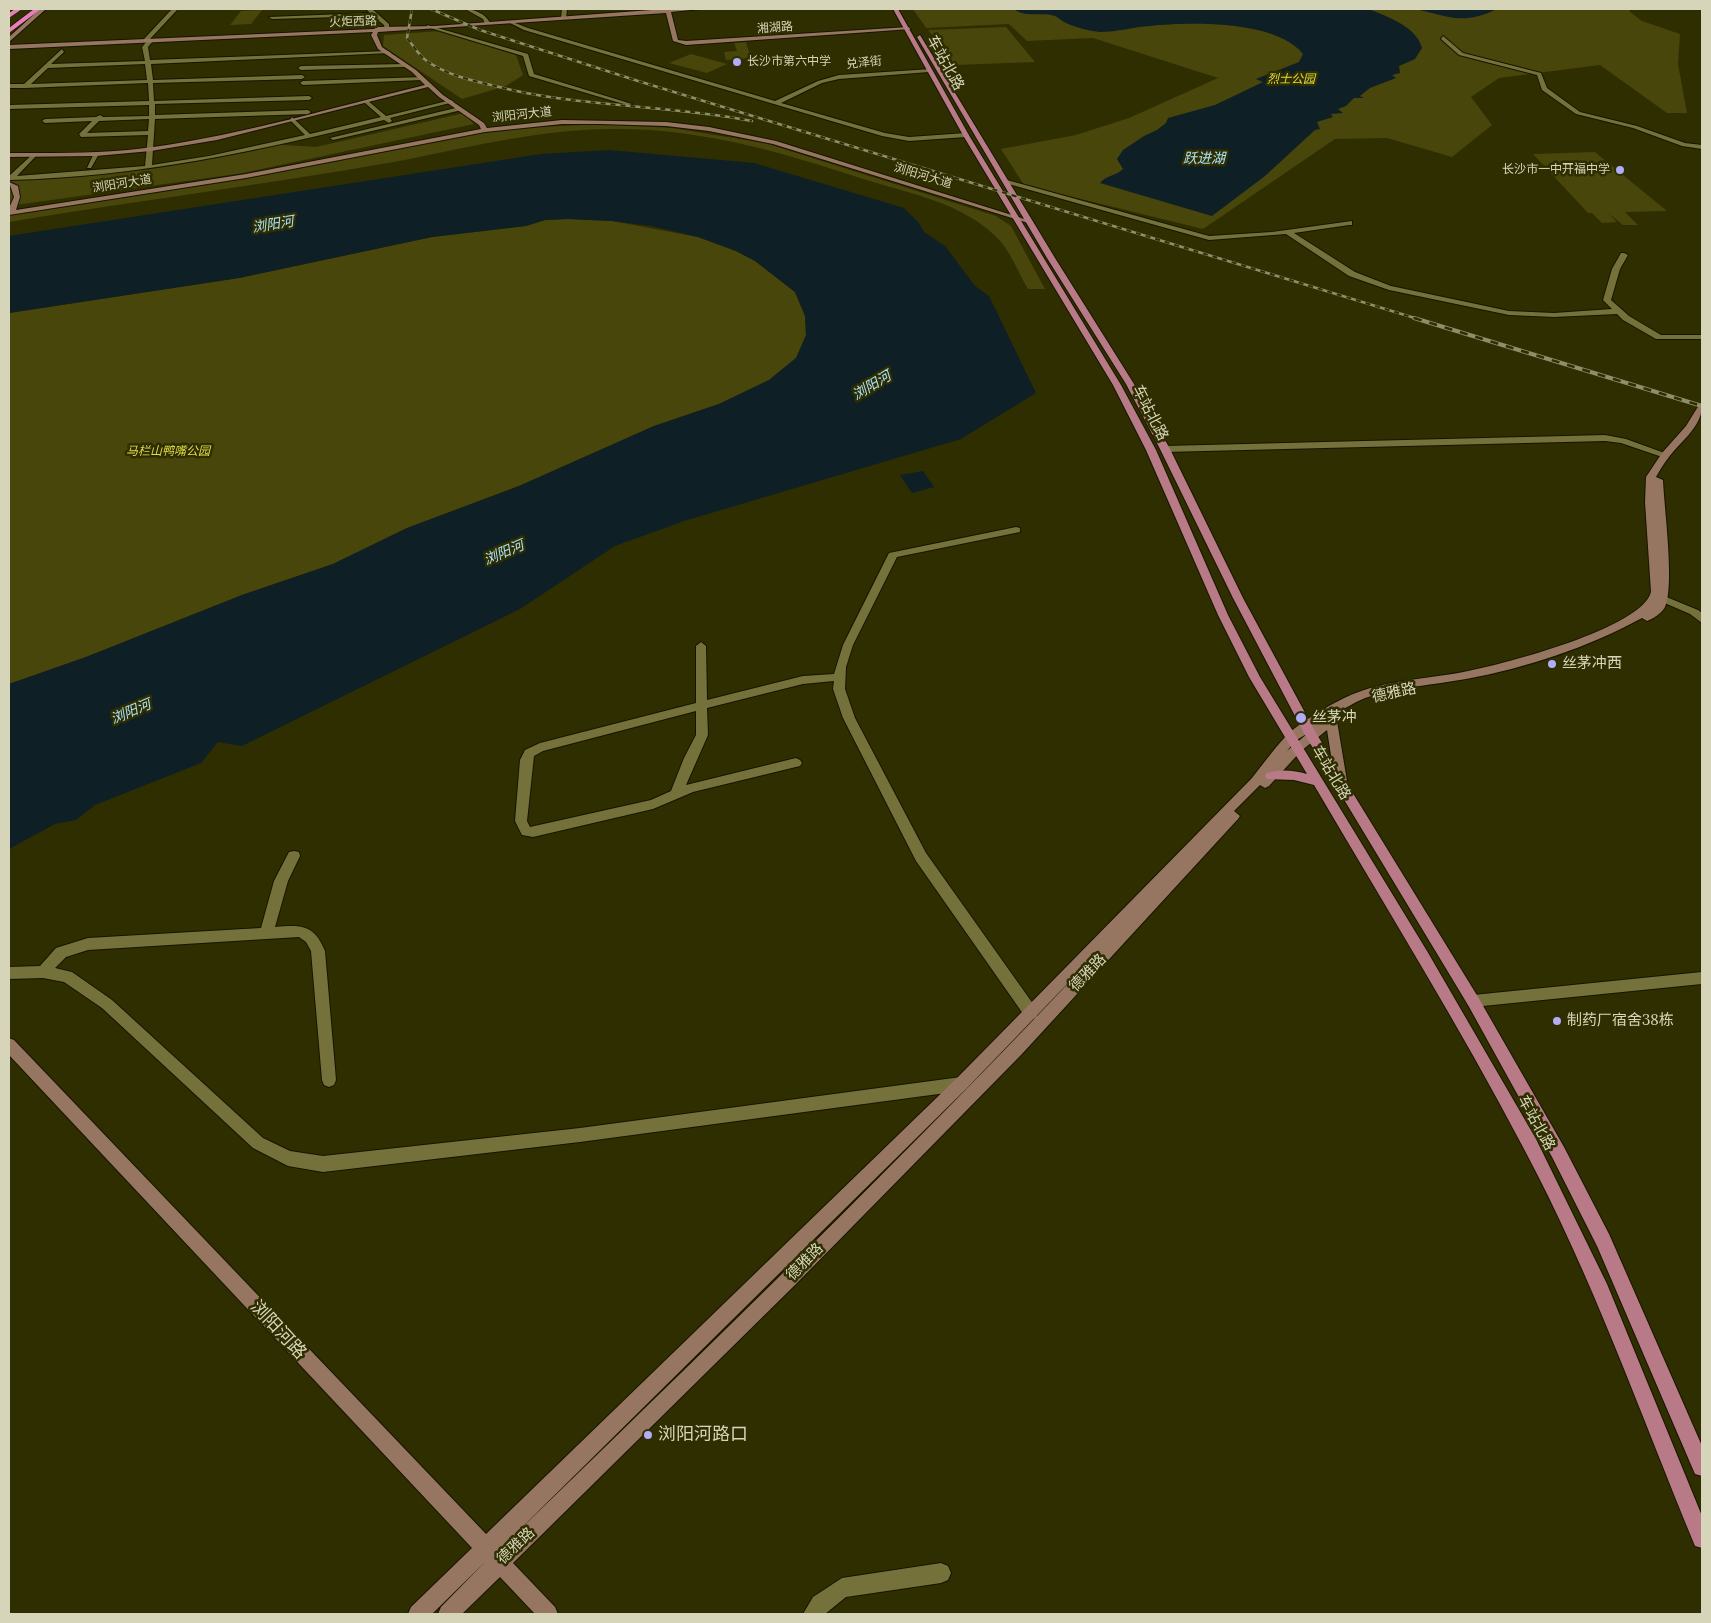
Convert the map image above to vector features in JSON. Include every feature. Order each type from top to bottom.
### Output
[{"type":"highway","points":[[9,16],[19,9]]},
{"type":"highway","points":[[9,21],[26,9]]},
{"type":"highway","points":[[9,30],[33,9]]},
{"type":"highway","points":[[9,30],[38,9]]},
{"type":"main road","name":"车站北路","points":[[895,9],[966,136],[1020,214],[1130,384],[1165,449],[1238,598],[1309,731],[1473,1001],[1558,1152],[1604,1240],[1702,1467]]},
{"type":"main road","name":"车站北路","points":[[902,9],[1007,182],[1020,214],[1117,385],[1151,450],[1223,615],[1255,677],[1427,963],[1530,1144],[1601,1290],[1702,1539]]},
{"type":"main road","points":[[1271,776],[1294,775],[1318,782]]},
{"type":"street","points":[[9,44],[43,9]]},
{"type":"street","points":[[148,164],[151,149],[151,118],[149,72],[145,46],[175,9]]},
{"type":"street","points":[[302,23],[314,9]]},
{"type":"street","points":[[369,9],[386,24],[387,29]]},
{"type":"street","points":[[468,9],[485,18],[487,23]]},
{"type":"street","points":[[564,9],[564,18]]},
{"type":"street","name":"火炬西路","points":[[9,44],[148,40],[512,23],[668,9]]},
{"type":"street","name":"火炬西路","points":[[377,30],[512,23],[668,9],[697,9]]},
{"type":"street","name":"湘湖路","points":[[668,9],[676,41],[686,43],[908,30]]},
{"type":"street","points":[[272,17],[375,14]]},
{"type":"street","points":[[268,24],[364,21]]},
{"type":"street","points":[[512,23],[526,29],[884,135],[909,139],[966,136]]},
{"type":"street","points":[[432,27],[526,56],[532,75],[629,104]]},
{"type":"street","points":[[377,30],[374,35],[380,48],[414,71],[428,86],[460,108],[484,128]]},
{"type":"street","points":[[1443,38],[1461,54],[1539,74],[1544,89],[1578,114],[1635,127],[1684,145],[1702,148]]},
{"type":"street","points":[[25,86],[62,51]]},
{"type":"street","points":[[9,100],[150,100],[230,97],[388,53]]},
{"type":"street","points":[[237,87],[398,60]]},
{"type":"street","points":[[47,66],[98,64],[149,72]]},
{"type":"street","points":[[92,71],[98,64]]},
{"type":"street","points":[[291,65],[303,77],[308,111]]},
{"type":"street","points":[[32,79],[149,72],[224,70],[303,77],[356,67],[404,65]]},
{"type":"street","points":[[224,70],[252,66]]},
{"type":"street","points":[[356,67],[414,71]]},
{"type":"street","points":[[356,67],[361,84]]},
{"type":"street","points":[[224,70],[233,115]]},
{"type":"street","points":[[39,73],[224,70],[361,84],[414,86]]},
{"type":"street","name":"兑泽街","points":[[776,103],[820,82],[839,77],[929,70]]},
{"type":"street","points":[[9,86],[93,84],[149,72]]},
{"type":"street","points":[[79,84],[86,77]]},
{"type":"street","points":[[361,84],[422,78]]},
{"type":"street","points":[[84,92],[93,84]]},
{"type":"street","points":[[45,121],[308,111],[367,102],[428,86]]},
{"type":"street","points":[[77,99],[62,113],[105,112],[150,100],[159,89]]},
{"type":"street","points":[[140,90],[150,100]]},
{"type":"street","points":[[26,93],[35,93]]},
{"type":"street","points":[[414,102],[441,96]]},
{"type":"street","points":[[9,107],[70,106],[230,97],[308,111]]},
{"type":"street","points":[[367,102],[392,124]]},
{"type":"street","points":[[9,180],[77,176],[148,164],[228,154],[451,102]]},
{"type":"street","points":[[292,119],[302,128],[323,140],[460,108]]},
{"type":"street","points":[[368,113],[386,109]]},
{"type":"street","points":[[9,155],[96,154],[151,149],[217,138],[292,119],[308,111]]},
{"type":"street","points":[[105,112],[82,135],[150,133]]},
{"type":"street","name":"浏阳河大道","points":[[11,210],[246,176],[484,128],[562,122],[600,122],[666,124],[722,131],[774,142],[1020,214]]},
{"type":"street","points":[[293,130],[311,126]]},
{"type":"street","points":[[217,138],[228,154]]},
{"type":"street","points":[[214,149],[223,147]]},
{"type":"street","points":[[9,180],[34,154]]},
{"type":"street","points":[[89,166],[96,154]]},
{"type":"street","points":[[59,168],[148,164],[186,154]]},
{"type":"street","points":[[9,169],[30,168]]},
{"type":"street","points":[[9,180],[15,186],[17,197],[11,210]]},
{"type":"street","points":[[1007,182],[1209,238],[1288,232],[1349,224]]},
{"type":"street","points":[[1288,232],[1352,274],[1389,288],[1509,313],[1554,315],[1619,311]]},
{"type":"street","points":[[1624,256],[1616,268],[1607,300],[1619,311],[1659,337],[1702,337]]},
{"type":"street","name":"德雅路","points":[[418,1614],[484,1547],[778,1264],[961,1084],[1256,781],[1294,743],[1332,711],[1368,692],[1468,675],[1544,655],[1609,631],[1642,613],[1654,600],[1656,592],[1650,477],[1665,455],[1690,427],[1702,407]]},
{"type":"street","points":[[1702,420],[1669,458],[1658,480],[1664,599],[1694,612],[1702,619]]},
{"type":"street","points":[[1165,449],[1605,438],[1623,441],[1665,455]]},
{"type":"street","points":[[1016,530],[893,555],[848,645],[840,667],[839,689],[849,718],[922,857],[1031,1013]]},
{"type":"street","name":"德雅路","points":[[1309,731],[1372,696],[1477,678],[1548,659],[1617,635],[1656,612],[1664,599]]},
{"type":"street","points":[[676,794],[702,734],[701,646]]},
{"type":"street","points":[[796,763],[690,788],[653,804],[533,832],[526,831],[521,821],[526,760],[529,753],[540,747],[803,680],[840,677]]},
{"type":"street","points":[[1331,720],[1341,781]]},
{"type":"street","name":"德雅路","points":[[448,1614],[790,1278],[1016,1050],[1271,776],[1294,743]]},
{"type":"street","points":[[266,933],[281,881],[294,856]]},
{"type":"street","points":[[43,972],[61,952],[88,944],[298,931],[306,933],[315,943],[318,951],[329,1080]]},
{"type":"street","points":[[9,973],[43,972],[67,976],[107,1004],[258,1143],[288,1158],[323,1164],[580,1135],[961,1084]]},
{"type":"street","points":[[1473,1001],[1702,978]]},
{"type":"street","name":"浏阳河路","points":[[9,1045],[548,1614]]},
{"type":"street","points":[[812,1614],[820,1604],[842,1588],[941,1573]]},
{"type":"green space","name":"烈士公园","points":[[913,9],[1632,9],[1629,11],[1642,21],[1680,34],[1678,64],[1687,113],[1667,113],[1600,65],[1499,78],[1471,97],[1492,125],[1452,157],[1387,138],[1335,139],[1203,229],[1024,185],[1001,149],[1076,135],[1129,118],[1218,78],[1093,38],[1027,41],[1009,24],[926,28]]},
{"type":"green space","points":[[262,10],[251,24],[230,25],[241,11]]},
{"type":"green space","points":[[1006,27],[1035,62],[955,65],[928,30]]},
{"type":"green space","points":[[440,31],[516,55],[523,75],[506,86],[462,99],[383,46],[384,35]]},
{"type":"green space","points":[[746,42],[751,58],[726,60],[724,52],[737,51],[734,43]]},
{"type":"green space","points":[[691,54],[727,64],[707,73],[669,63]]},
{"type":"green space","points":[[464,113],[474,124],[243,173],[9,206],[9,180],[113,172],[269,144],[316,147]]},
{"type":"green space","points":[[601,124],[672,128],[765,143],[996,216],[1011,226],[1045,289],[1028,289],[1005,247],[987,229],[971,218],[935,201],[771,151],[711,138],[649,130],[589,130],[531,136],[341,171],[9,222],[9,214],[244,179],[484,132]]},
{"type":"green space","points":[[1595,152],[1667,211],[1625,212],[1638,225],[1623,225],[1608,213],[1617,222],[1602,223],[1592,213],[1588,213],[1533,154]]},
{"type":"green space","name":"马栏山鸭嘴公园","points":[[545,220],[612,221],[698,237],[736,251],[755,261],[795,292],[805,316],[806,336],[796,358],[769,380],[719,404],[654,426],[519,486],[407,528],[333,564],[242,595],[86,657],[9,684],[9,313],[239,278],[432,237],[526,226]]},
{"type":"water","name":"跃进湖","points":[[1014,9],[1368,9],[1408,28],[1419,41],[1422,48],[1415,59],[1399,66],[1400,73],[1392,75],[1396,78],[1370,88],[1360,96],[1364,98],[1354,98],[1346,106],[1338,109],[1343,113],[1331,114],[1333,117],[1317,122],[1320,129],[1315,130],[1265,176],[1212,216],[1100,183],[1105,178],[1123,169],[1117,159],[1123,150],[1157,130],[1166,123],[1168,118],[1215,105],[1263,82],[1256,79],[1299,62],[1303,54],[1290,43],[1253,29],[1209,24],[1187,24],[1100,32],[1072,26],[1053,15],[1026,14]]},
{"type":"water","points":[[1414,9],[1497,9],[1474,17],[1456,18]]},
{"type":"water","name":"浏阳河","points":[[609,150],[754,163],[904,208],[918,222],[924,232],[945,246],[975,286],[989,296],[1036,393],[961,439],[684,521],[615,546],[520,609],[242,746],[218,742],[201,763],[95,805],[76,820],[55,824],[9,849],[9,684],[86,657],[242,595],[333,564],[407,528],[519,486],[654,426],[719,404],[769,380],[796,358],[806,335],[805,316],[795,292],[755,261],[736,251],[698,237],[651,226],[612,221],[545,220],[526,226],[432,237],[239,278],[9,313],[9,236],[541,154]]},
{"type":"water","points":[[923,471],[934,487],[912,493],[900,475]]},
{"type":"railway","points":[[412,9],[407,38],[424,59],[434,66],[458,76],[556,98],[687,111],[752,121]]},
{"type":"railway","points":[[431,9],[480,30],[638,81],[1418,319]]},
{"type":"railway","points":[[1414,318],[1702,406]]},
{"type":"place","name":"长沙市第六中学","points":[[737,62]]},
{"type":"place","name":"长沙市一中开福中学","points":[[1620,170]]},
{"type":"place","name":"丝茅冲西","points":[[1552,664]]},
{"type":"place","name":"丝茅冲","points":[[1301,718]]},
{"type":"place","name":"制药厂宿舍38栋","points":[[1557,1021]]},
{"type":"place","name":"浏阳河路口","points":[[648,1435]]}]
